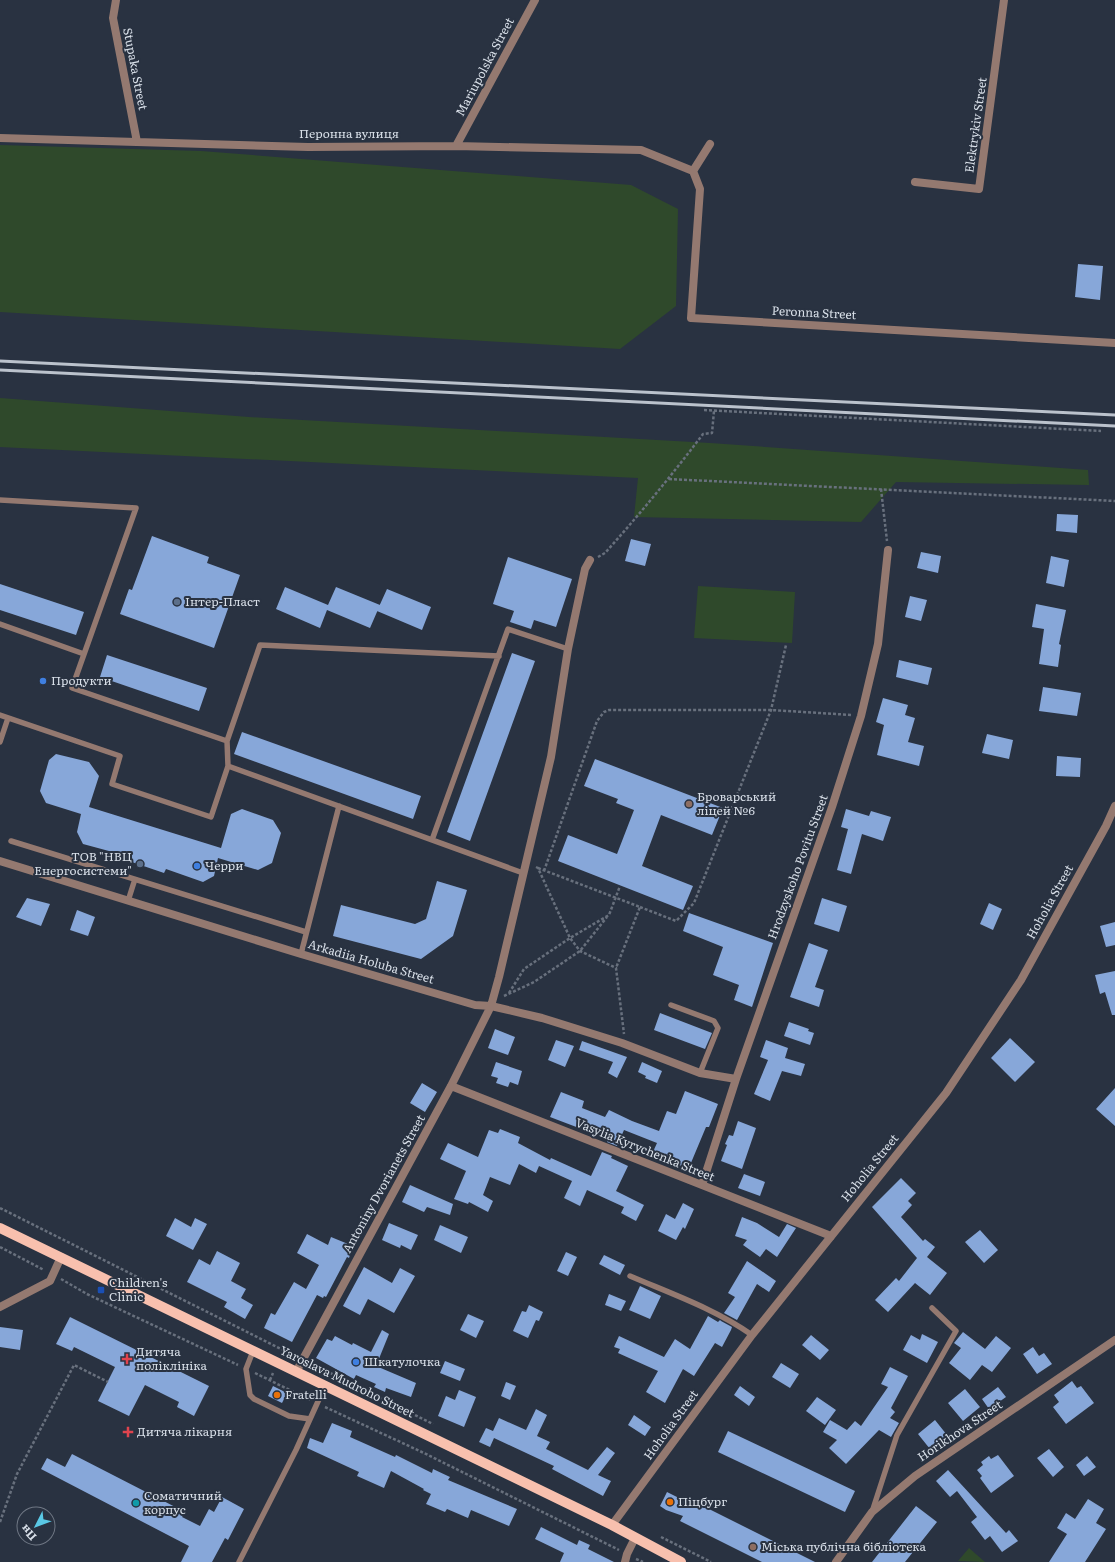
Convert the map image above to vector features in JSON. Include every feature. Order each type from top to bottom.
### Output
[{"type":"main road","name":"Yaroslava Mudroho Street","points":[[0,1228],[612,1526],[681,1562]]},
{"type":"street","name":"Stupaka Street","points":[[116,0],[113,18],[137,142]]},
{"type":"street","name":"Mariupolska Street","points":[[456,146],[534,0]]},
{"type":"street","name":"Elektrykiv Street","points":[[915,182],[979,189],[1004,0]]},
{"type":"street","name":"Перонна вулиця","points":[[0,138],[308,147],[456,146],[641,150],[693,171]]},
{"type":"street","points":[[693,171],[710,144]]},
{"type":"street","name":"Peronna Street","points":[[693,171],[700,189],[691,318],[1115,343]]},
{"type":"street","name":"Hrodzyskoho Povitu Street","points":[[702,1185],[736,1079],[832,807],[861,716],[878,644],[888,550]]},
{"type":"street","name":"Antoniny Dvorianets Street","points":[[296,1372],[451,1086],[491,1006],[551,757],[568,649],[585,569],[590,560]]},
{"type":"street","name":"Hoholia Street","points":[[612,1526],[752,1335],[946,1093],[1017,986],[1102,833],[1115,806]]},
{"type":"street","name":"Arkadiia Holuba Street","points":[[0,861],[301,954],[475,1005],[491,1006],[542,1018],[622,1043],[700,1073],[736,1079]]},
{"type":"street","name":"Vasylia Kyrychenka Street","points":[[451,1086],[831,1236]]},
{"type":"street","points":[[0,1307],[50,1280],[61,1257]]},
{"type":"street","name":"Horikhova Street","points":[[836,1562],[872,1512],[915,1476],[1115,1340]]},
{"type":"street","points":[[625,1562],[627,1554],[635,1538]]},
{"type":"lane","points":[[0,500],[136,508],[72,688],[227,741]]},
{"type":"lane","points":[[0,624],[84,654]]},
{"type":"lane","points":[[432,840],[508,629],[568,649]]},
{"type":"lane","points":[[0,715],[120,756],[112,784],[211,816],[228,766],[227,741],[260,645],[499,656]]},
{"type":"lane","points":[[0,742],[8,718]]},
{"type":"lane","points":[[228,766],[523,873]]},
{"type":"lane","points":[[301,954],[339,806]]},
{"type":"lane","points":[[11,841],[306,932]]},
{"type":"lane","points":[[128,901],[135,879]]},
{"type":"lane","points":[[671,1005],[714,1020],[718,1028],[700,1073]]},
{"type":"lane","points":[[630,1276],[697,1304],[752,1335]]},
{"type":"lane","points":[[872,1512],[897,1436],[956,1331],[932,1308]]},
{"type":"lane","points":[[253,1351],[246,1369],[250,1395],[254,1399],[289,1416],[310,1419]]},
{"type":"lane","points":[[239,1562],[296,1450],[325,1386]]},
{"type":"path","points":[[704,410],[1101,431]]},
{"type":"path","points":[[590,560],[605,553],[669,479],[703,434],[712,433],[714,411]]},
{"type":"path","points":[[669,479],[1115,501]]},
{"type":"path","points":[[881,489],[888,550]]},
{"type":"path","points":[[526,864],[676,921],[694,903],[771,710],[786,645]]},
{"type":"path","points":[[544,871],[597,721],[604,712],[609,710],[771,710],[861,716]]},
{"type":"path","points":[[538,868],[570,938],[580,951],[616,968]]},
{"type":"path","points":[[491,1006],[509,993],[534,982],[580,951],[609,914],[620,886]]},
{"type":"path","points":[[622,1043],[624,1033],[616,968],[640,907]]},
{"type":"path","points":[[509,993],[524,969],[609,914]]},
{"type":"path","points":[[0,1208],[302,1360],[436,1425]]},
{"type":"path","points":[[0,1522],[17,1474],[74,1365],[108,1382]]},
{"type":"path","points":[[270,1380],[273,1374]]},
{"type":"path","points":[[654,1533],[711,1562]]},
{"type":"green space","points":[[0,145],[201,151],[631,185],[678,209],[676,306],[620,349],[0,312]]},
{"type":"green space","points":[[0,398],[249,417],[710,443],[1088,470],[1089,485],[896,482],[861,522],[634,517],[638,478],[0,447]]},
{"type":"green space","points":[[698,586],[795,592],[792,643],[694,638]]},
{"type":"green space","points":[[969,1548],[985,1562],[958,1561]]},
{"type":"building","points":[[1078,264],[1103,266],[1100,300],[1075,297]]},
{"type":"building","points":[[1057,514],[1078,515],[1077,533],[1056,531]]},
{"type":"building","name":"Інтер-Пласт","points":[[152,536],[209,557],[207,563],[240,575],[214,648],[120,614],[129,589],[132,590]]},
{"type":"building","points":[[631,539],[651,544],[645,566],[625,561]]},
{"type":"building","points":[[921,552],[941,556],[938,573],[917,568]]},
{"type":"building","points":[[1051,556],[1069,560],[1064,587],[1046,583]]},
{"type":"building","points":[[508,557],[572,579],[556,627],[534,620],[531,629],[510,622],[514,611],[493,604]]},
{"type":"building","points":[[0,584],[84,612],[76,635],[0,610]]},
{"type":"building","points":[[285,587],[328,605],[336,587],[380,605],[370,628],[327,610],[320,628],[276,609]]},
{"type":"building","points":[[387,589],[431,607],[422,630],[377,611]]},
{"type":"building","points":[[910,596],[927,600],[921,621],[905,617]]},
{"type":"building","points":[[1036,604],[1066,610],[1059,644],[1061,645],[1058,667],[1039,664],[1044,629],[1032,627]]},
{"type":"building","points":[[512,653],[535,661],[470,841],[447,832]]},
{"type":"building","points":[[107,655],[207,688],[199,711],[100,677]]},
{"type":"building","points":[[899,660],[932,668],[928,685],[896,677]]},
{"type":"building","points":[[1043,687],[1081,693],[1077,716],[1039,711]]},
{"type":"building","points":[[883,698],[908,705],[905,715],[915,718],[908,742],[924,746],[919,766],[877,755],[884,725],[876,722]]},
{"type":"building","points":[[242,732],[421,796],[413,819],[234,754]]},
{"type":"building","points":[[987,734],[1013,740],[1009,759],[982,753]]},
{"type":"building","points":[[56,754],[89,762],[99,776],[89,807],[221,848],[231,814],[242,809],[273,820],[281,833],[272,863],[258,870],[218,858],[214,876],[203,882],[166,869],[164,873],[120,858],[120,854],[83,844],[77,832],[81,814],[46,803],[40,791],[49,760]]},
{"type":"building","points":[[1057,756],[1081,758],[1080,777],[1056,776]]},
{"type":"building","points":[[595,759],[723,808],[712,835],[661,815],[642,866],[693,886],[683,910],[558,861],[568,835],[617,854],[634,810],[616,803],[618,799],[584,786]]},
{"type":"building","points":[[846,809],[869,816],[871,811],[891,817],[883,841],[862,834],[851,874],[837,870],[848,829],[841,827]]},
{"type":"building","points":[[437,881],[467,890],[453,936],[421,959],[333,936],[341,905],[415,924],[426,919]]},
{"type":"building","points":[[27,898],[50,904],[41,926],[16,917]]},
{"type":"building","points":[[822,898],[847,906],[839,932],[814,924]]},
{"type":"building","points":[[989,903],[1002,909],[993,930],[980,924]]},
{"type":"building","points":[[77,910],[95,917],[88,936],[70,930]]},
{"type":"building","points":[[689,913],[773,943],[752,1007],[734,1000],[739,985],[713,975],[723,947],[683,931]]},
{"type":"building","points":[[1115,922],[1115,945],[1106,947],[1100,926]]},
{"type":"building","points":[[809,943],[828,950],[815,987],[824,990],[819,1007],[790,997]]},
{"type":"building","points":[[1115,971],[1115,1015],[1112,1015],[1105,992],[1100,994],[1095,975]]},
{"type":"building","points":[[660,1013],[712,1033],[705,1049],[654,1030]]},
{"type":"building","points":[[789,1022],[809,1029],[808,1031],[814,1033],[810,1045],[784,1036]]},
{"type":"building","points":[[495,1029],[515,1037],[508,1055],[488,1048]]},
{"type":"building","points":[[1010,1038],[1035,1062],[1015,1082],[991,1058]]},
{"type":"building","points":[[556,1040],[574,1046],[565,1067],[548,1060]]},
{"type":"building","points":[[766,1040],[788,1048],[785,1058],[805,1064],[801,1076],[782,1071],[770,1101],[754,1094],[768,1060],[760,1057]]},
{"type":"building","points":[[582,1041],[627,1057],[617,1078],[608,1073],[613,1062],[579,1050]]},
{"type":"building","points":[[496,1062],[522,1071],[518,1085],[510,1082],[508,1087],[496,1083],[498,1078],[491,1076]]},
{"type":"building","points":[[642,1062],[662,1071],[657,1083],[645,1078],[646,1076],[638,1072]]},
{"type":"building","points":[[422,1083],[437,1092],[425,1112],[410,1103]]},
{"type":"building","points":[[1115,1088],[1115,1126],[1096,1109]]},
{"type":"building","points":[[685,1091],[718,1104],[709,1127],[706,1127],[688,1170],[652,1154],[657,1143],[624,1130],[617,1146],[607,1142],[608,1139],[550,1117],[561,1092],[584,1101],[582,1108],[605,1117],[609,1110],[632,1121],[659,1131],[667,1111],[676,1114]]},
{"type":"building","points":[[738,1121],[756,1128],[742,1169],[721,1161],[727,1145],[725,1144],[729,1135],[733,1136]]},
{"type":"building","points":[[500,1129],[520,1137],[518,1143],[550,1160],[551,1158],[591,1176],[602,1152],[612,1156],[611,1158],[628,1166],[616,1191],[644,1205],[636,1221],[621,1213],[624,1207],[587,1190],[580,1206],[564,1198],[572,1181],[539,1166],[536,1173],[519,1164],[510,1185],[490,1177],[483,1195],[493,1201],[488,1212],[469,1202],[468,1204],[454,1199],[466,1171],[440,1159],[448,1143],[478,1157],[489,1130],[498,1133]]},
{"type":"building","points":[[744,1174],[765,1182],[760,1196],[738,1188]]},
{"type":"building","points":[[901,1178],[916,1193],[908,1201],[912,1205],[901,1217],[923,1241],[925,1239],[935,1247],[927,1257],[947,1273],[930,1295],[915,1283],[888,1312],[875,1300],[896,1278],[899,1281],[917,1258],[872,1207]]},
{"type":"building","points":[[410,1185],[453,1204],[450,1215],[427,1207],[424,1212],[402,1202]]},
{"type":"building","points":[[683,1203],[694,1209],[685,1229],[683,1227],[676,1240],[658,1231],[666,1214],[675,1219]]},
{"type":"building","points":[[742,1217],[757,1223],[779,1237],[787,1224],[796,1228],[777,1257],[766,1249],[760,1257],[743,1245],[747,1240],[735,1236]]},
{"type":"building","points":[[175,1218],[191,1227],[195,1218],[207,1224],[193,1250],[166,1236]]},
{"type":"building","points":[[389,1223],[418,1235],[411,1250],[401,1245],[400,1248],[382,1240]]},
{"type":"building","points":[[440,1225],[468,1237],[461,1253],[434,1240]]},
{"type":"building","points":[[980,1230],[998,1250],[984,1263],[965,1242]]},
{"type":"building","points":[[307,1234],[328,1245],[331,1237],[353,1246],[349,1258],[347,1257],[326,1297],[324,1296],[323,1298],[317,1295],[292,1342],[264,1328],[271,1313],[275,1315],[294,1282],[306,1289],[319,1265],[297,1253]]},
{"type":"building","points":[[217,1251],[240,1263],[231,1281],[246,1289],[241,1298],[253,1305],[245,1319],[224,1307],[227,1302],[187,1282],[199,1259],[210,1265]]},
{"type":"building","points":[[566,1252],[577,1257],[568,1276],[557,1271]]},
{"type":"building","points":[[604,1255],[625,1265],[620,1275],[599,1264]]},
{"type":"building","points":[[747,1261],[776,1281],[769,1292],[757,1284],[737,1320],[724,1313],[735,1297],[728,1293]]},
{"type":"building","points":[[364,1267],[392,1283],[400,1268],[415,1276],[394,1313],[368,1299],[360,1315],[343,1306]]},
{"type":"building","points":[[640,1286],[661,1296],[650,1319],[629,1310]]},
{"type":"building","points":[[609,1294],[626,1301],[621,1311],[605,1305]]},
{"type":"building","points":[[529,1305],[543,1312],[539,1321],[536,1320],[528,1338],[513,1331],[522,1311],[526,1312]]},
{"type":"building","points":[[468,1314],[484,1321],[476,1338],[460,1330]]},
{"type":"building","points":[[708,1316],[718,1322],[720,1320],[732,1327],[731,1330],[722,1347],[715,1343],[694,1376],[683,1369],[665,1403],[646,1392],[658,1371],[618,1353],[620,1349],[614,1347],[619,1336],[664,1357],[675,1339],[690,1349]]},
{"type":"building","name":"Дитяча поліклініка","points":[[70,1317],[209,1386],[194,1416],[177,1407],[179,1402],[145,1385],[129,1416],[98,1401],[115,1367],[74,1347],[72,1351],[56,1344]]},
{"type":"building","points":[[0,1327],[23,1330],[20,1350],[0,1347]]},
{"type":"building","points":[[382,1330],[389,1334],[376,1366],[416,1383],[411,1397],[386,1388],[385,1392],[374,1387],[376,1384],[356,1375],[354,1379],[316,1358],[327,1339],[332,1341],[335,1336],[352,1345],[353,1343],[371,1352]]},
{"type":"building","points":[[963,1332],[985,1349],[996,1336],[1011,1348],[992,1372],[982,1365],[970,1380],[949,1363],[961,1348],[954,1343]]},
{"type":"building","points":[[922,1334],[938,1342],[927,1363],[903,1350],[911,1335],[920,1340]]},
{"type":"building","points":[[811,1335],[829,1350],[820,1360],[802,1345]]},
{"type":"building","points":[[1033,1347],[1039,1356],[1044,1353],[1052,1364],[1037,1374],[1023,1354]]},
{"type":"building","points":[[445,1361],[465,1369],[460,1381],[440,1373]]},
{"type":"building","points":[[781,1363],[799,1374],[790,1388],[772,1377]]},
{"type":"building","points":[[890,1367],[908,1376],[891,1408],[895,1412],[890,1418],[899,1423],[891,1437],[879,1430],[846,1464],[829,1448],[837,1440],[823,1432],[830,1420],[847,1430],[855,1421],[861,1426],[888,1387],[881,1384]]},
{"type":"building","points":[[1072,1381],[1077,1388],[1081,1386],[1094,1403],[1066,1424],[1053,1407],[1059,1402],[1054,1395]]},
{"type":"building","points":[[506,1382],[516,1386],[510,1400],[501,1396]]},
{"type":"building","name":"Fratelli","points":[[273,1386],[287,1393],[282,1403],[268,1396]]},
{"type":"building","points":[[740,1386],[755,1397],[749,1406],[734,1395]]},
{"type":"building","points":[[998,1387],[1006,1397],[989,1409],[982,1399]]},
{"type":"building","points":[[965,1389],[980,1407],[963,1421],[948,1403]]},
{"type":"building","points":[[459,1390],[476,1397],[464,1427],[438,1416],[446,1396],[455,1400]]},
{"type":"building","points":[[817,1397],[836,1410],[825,1425],[806,1411]]},
{"type":"building","points":[[536,1409],[547,1415],[537,1436],[550,1442],[546,1449],[588,1470],[607,1447],[615,1453],[598,1475],[611,1481],[603,1496],[552,1469],[554,1466],[494,1438],[490,1447],[479,1442],[486,1428],[493,1431],[499,1418],[526,1430]]},
{"type":"building","points":[[634,1415],[651,1427],[645,1436],[628,1425]]},
{"type":"building","points":[[935,1420],[947,1435],[930,1449],[918,1434]]},
{"type":"building","points":[[332,1423],[352,1431],[350,1437],[395,1457],[396,1455],[432,1473],[433,1469],[450,1477],[448,1480],[517,1509],[509,1526],[471,1510],[468,1518],[447,1509],[445,1512],[426,1504],[431,1494],[391,1471],[384,1488],[357,1476],[359,1472],[307,1448],[310,1438],[323,1443]]},
{"type":"building","points":[[728,1431],[855,1491],[845,1512],[718,1452]]},
{"type":"building","points":[[1049,1449],[1064,1467],[1053,1477],[1037,1458]]},
{"type":"building","name":"Соматичний корпус","points":[[72,1454],[185,1512],[182,1517],[200,1526],[209,1509],[214,1512],[222,1497],[244,1509],[228,1540],[225,1538],[212,1562],[181,1562],[189,1546],[41,1469],[47,1458],[65,1467]]},
{"type":"building","points":[[998,1455],[1014,1476],[991,1493],[980,1478],[982,1476],[977,1470],[983,1465],[981,1462],[989,1456],[991,1459]]},
{"type":"building","points":[[1087,1456],[1096,1467],[1084,1476],[1076,1465]]},
{"type":"building","points":[[948,1470],[1006,1533],[1009,1530],[1018,1541],[1002,1552],[990,1536],[985,1540],[971,1522],[977,1517],[957,1491],[950,1497],[936,1481]]},
{"type":"building","points":[[667,1492],[689,1503],[691,1500],[815,1562],[762,1562],[680,1521],[683,1516],[666,1510],[660,1506]]},
{"type":"building","points":[[1088,1499],[1104,1509],[1096,1523],[1106,1529],[1085,1562],[1049,1562],[1067,1534],[1057,1528],[1066,1513],[1075,1519]]},
{"type":"building","points":[[916,1506],[937,1522],[905,1562],[872,1562]]},
{"type":"building","points":[[541,1527],[577,1545],[579,1540],[590,1545],[588,1549],[614,1562],[560,1562],[564,1553],[535,1539]]},
{"type":"railway","points":[[0,361],[1115,415]]},
{"type":"railway","points":[[0,370],[1115,426]]},
{"type":"place","name":"Інтер-Пласт","points":[[177,602]]},
{"type":"place","name":"Продукти","points":[[43,681]]},
{"type":"place","name":"Броварський ліцей №6","points":[[689,804]]},
{"type":"place","name":"ТОВ \"НВЦ Енергосистеми\"","points":[[140,864]]},
{"type":"place","name":"Черри","points":[[197,866]]},
{"type":"place","name":"Children's Clinic","points":[[101,1290]]},
{"type":"place","name":"Дитяча поліклініка","points":[[127,1359]]},
{"type":"place","name":"Шкатулочка","points":[[356,1362]]},
{"type":"place","name":"Fratelli","points":[[277,1395]]},
{"type":"place","name":"Дитяча лікарня","points":[[128,1432]]},
{"type":"place","name":"Піцбург","points":[[670,1502]]},
{"type":"place","name":"Соматичний корпус","points":[[136,1503]]},
{"type":"place","name":"Міська публічна бібліотека","points":[[753,1547]]}]
